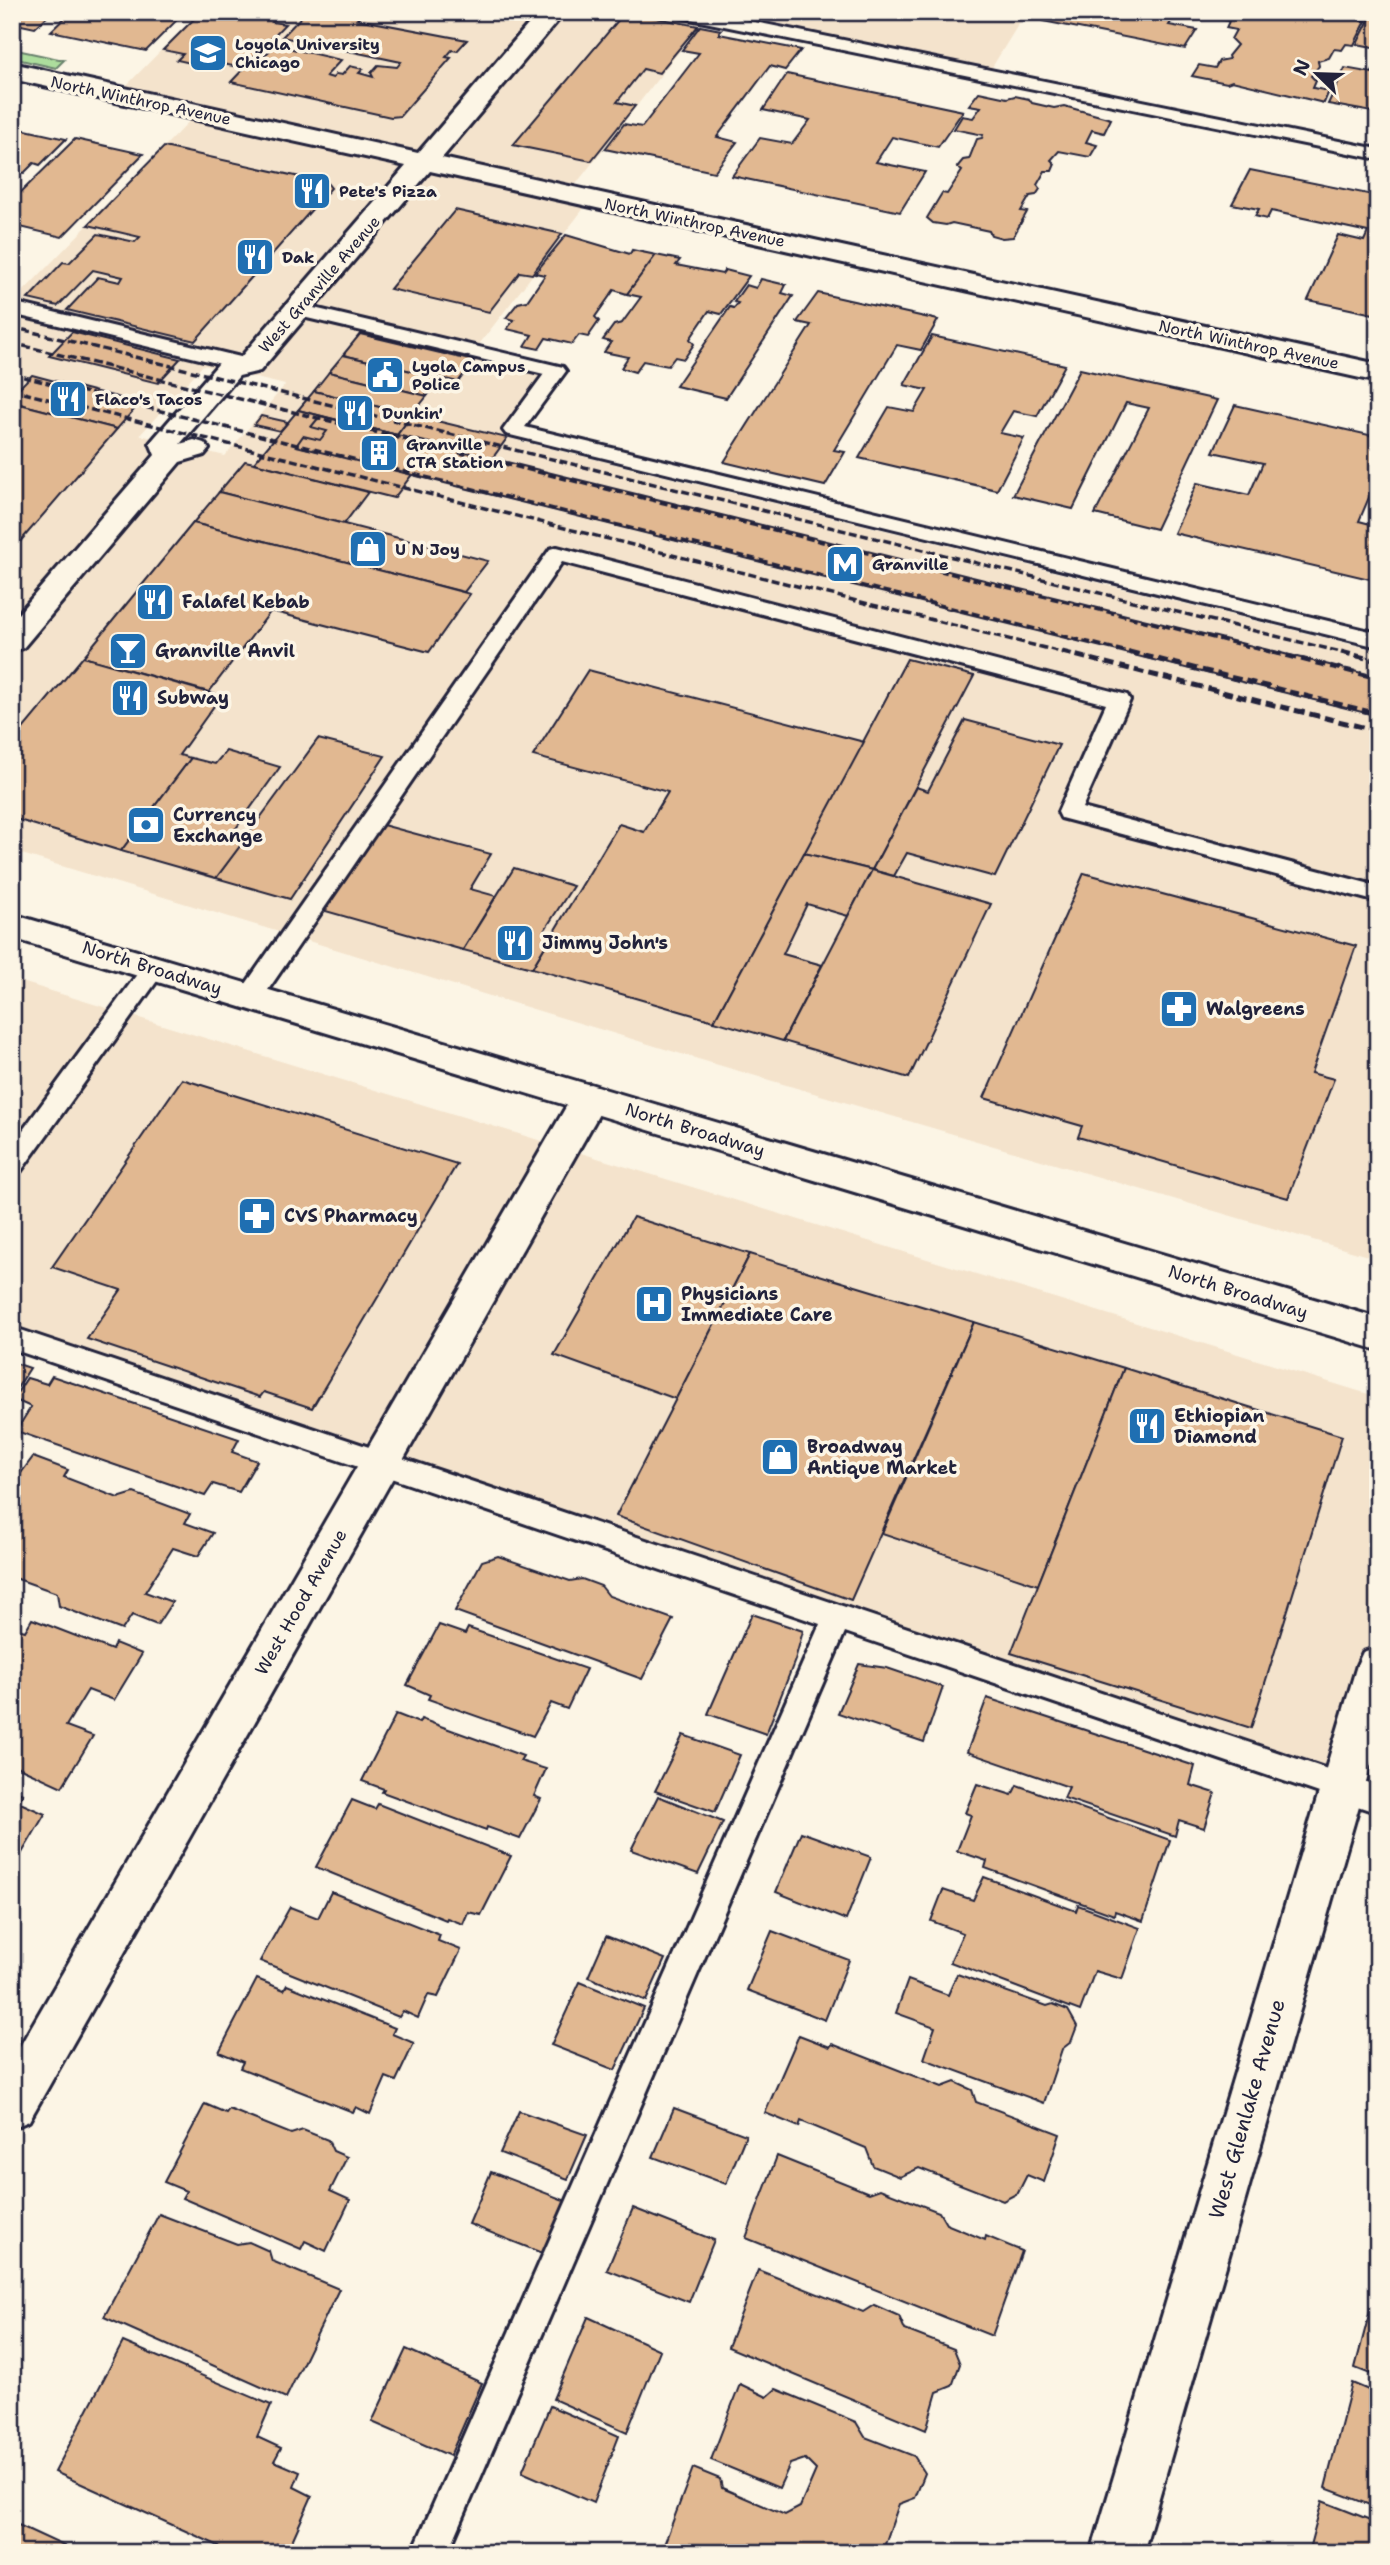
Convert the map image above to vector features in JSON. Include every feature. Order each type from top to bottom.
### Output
[{"type":"street","name":"West Granville Avenue","points":[[12,641],[170,456],[194,450],[258,376],[250,365],[553,12]]},
{"type":"street","name":"North Winthrop Avenue","points":[[12,72],[1378,373]]},
{"type":"street","name":"North Broadway","points":[[12,926],[1378,1335]]},
{"type":"street","name":"West Hood Avenue","points":[[12,2105],[590,1098]]},
{"type":"street","name":"West Glenlake Avenue","points":[[1117,2553],[1360,1794],[1378,1665]]},
{"type":"lane","points":[[680,12],[1378,154]]},
{"type":"lane","points":[[12,307],[250,365]]},
{"type":"lane","points":[[298,310],[556,371],[513,430],[1378,640]]},
{"type":"lane","points":[[250,997],[557,554],[1119,700],[1069,812],[1378,894]]},
{"type":"lane","points":[[12,1164],[154,968]]},
{"type":"lane","points":[[12,1338],[1360,1794]]},
{"type":"lane","points":[[430,2553],[837,1617]]},
{"type":"shaded area","points":[[199,12],[1026,12],[986,77],[705,18],[569,193],[591,199],[474,351],[556,371],[508,438],[1378,651],[1378,1259],[698,1059],[12,851],[12,303],[199,111],[119,93]],"holes":[[[203,365],[285,385],[225,456],[140,435]]]},
{"type":"shaded area","points":[[12,979],[1378,1397],[1378,1802],[12,1342]]},
{"type":"green space","points":[[12,49],[64,60],[56,68],[12,58]]},
{"type":"building","points":[[12,12],[52,12],[35,28],[12,23]]},
{"type":"building","points":[[71,12],[172,12],[170,14],[181,16],[146,51],[51,31]]},
{"type":"building","points":[[201,12],[281,12],[272,22],[285,24],[243,68],[223,64],[218,69],[177,60],[183,54],[163,50]]},
{"type":"building","points":[[306,12],[364,12],[357,19],[467,40],[457,51],[452,50],[446,57],[451,58],[400,116],[391,117],[231,82],[252,60],[258,62],[275,45],[341,60],[326,76],[333,78],[336,74],[342,75],[350,66],[363,69],[359,73],[373,77],[371,73],[378,65],[397,67],[401,62],[282,37]]},
{"type":"building","points":[[625,12],[698,26],[659,73],[643,69],[617,102],[635,106],[591,161],[513,145]]},
{"type":"building","points":[[1048,12],[1178,12],[1169,25],[1197,30],[1185,49],[1043,21]]},
{"type":"building","points":[[1225,12],[1341,12],[1339,16],[1366,21],[1354,45],[1346,44],[1342,50],[1334,49],[1329,58],[1318,61],[1319,66],[1311,76],[1316,81],[1313,88],[1329,91],[1324,103],[1232,81],[1227,83],[1192,76],[1199,65],[1215,68],[1219,61],[1229,59],[1228,56],[1237,45],[1231,39],[1236,30],[1226,28],[1229,21],[1221,19]]},
{"type":"building","points":[[1373,12],[1378,12],[1378,48],[1357,44]]},
{"type":"building","points":[[700,26],[721,30],[719,34],[801,50],[785,70],[770,66],[717,137],[737,142],[714,172],[605,149],[624,124],[642,127],[699,53],[682,50]]},
{"type":"building","points":[[1378,60],[1378,113],[1328,104],[1345,68],[1372,73]]},
{"type":"building","points":[[787,74],[963,111],[938,147],[892,137],[876,162],[925,172],[900,212],[732,176],[760,138],[792,144],[810,120],[763,110]]},
{"type":"building","points":[[979,92],[1007,98],[1015,96],[1054,108],[1064,106],[1111,119],[1104,133],[1092,130],[1086,142],[1097,145],[1090,157],[1059,151],[1051,160],[1055,164],[1052,171],[1045,171],[1037,185],[1040,189],[1036,195],[1030,196],[1021,211],[1027,212],[1013,237],[1002,238],[991,235],[989,231],[952,223],[933,223],[927,218],[942,193],[947,194],[962,171],[957,167],[963,160],[969,159],[977,139],[982,138],[983,135],[954,129],[962,116],[973,118],[981,107],[969,105]]},
{"type":"building","points":[[12,127],[66,139],[40,165],[34,163],[24,173],[16,172],[12,176]]},
{"type":"building","points":[[75,139],[143,154],[62,237],[12,225],[12,201]]},
{"type":"building","points":[[164,147],[327,183],[331,188],[195,341],[67,310],[98,277],[120,282],[123,277],[93,270],[58,306],[28,299],[63,262],[69,263],[98,234],[135,242],[140,237],[88,225]]},
{"type":"building","points":[[1250,170],[1378,196],[1378,315],[1308,300],[1338,235],[1364,241],[1368,232],[1271,211],[1267,219],[1255,216],[1259,209],[1232,204]]},
{"type":"building","points":[[455,210],[562,234],[532,274],[520,272],[489,312],[390,289]]},
{"type":"building","points":[[566,235],[630,254],[632,250],[656,255],[627,294],[614,290],[595,317],[599,321],[588,337],[579,335],[572,344],[546,338],[539,349],[525,346],[532,335],[507,329],[514,320],[506,318],[518,303],[527,301],[545,275],[535,273]]},
{"type":"building","points":[[656,255],[680,260],[676,265],[722,274],[725,270],[749,276],[721,314],[709,311],[690,339],[694,344],[684,359],[675,357],[668,366],[643,361],[635,372],[621,368],[628,357],[604,352],[611,342],[603,340],[614,325],[622,323],[641,297],[627,294]]},
{"type":"building","points":[[761,279],[786,285],[782,293],[793,296],[726,398],[676,386],[730,307],[734,308],[738,303],[734,302],[746,285],[756,288]]},
{"type":"building","points":[[818,293],[938,320],[921,350],[897,345],[834,450],[845,452],[825,486],[724,462],[811,325],[797,322]]},
{"type":"building","name":"Flaco's Tacos","points":[[72,332],[180,359],[158,383],[49,356]]},
{"type":"building","points":[[360,334],[474,361],[458,382],[343,355]]},
{"type":"building","points":[[932,336],[1065,365],[1037,416],[1013,411],[1000,433],[1024,438],[997,490],[859,458],[889,407],[914,412],[927,390],[904,385]]},
{"type":"building","name":"Lyola Campus Police","points":[[343,355],[441,378],[427,396],[329,372]]},
{"type":"building","points":[[1080,369],[1217,400],[1156,529],[1095,514],[1149,408],[1126,403],[1073,509],[1013,495]]},
{"type":"building","points":[[329,372],[427,396],[412,415],[314,391]]},
{"type":"building","name":"Flaco's Tacos","points":[[32,375],[140,403],[117,429],[12,402],[12,395]]},
{"type":"building","name":"Dunkin'","points":[[314,391],[412,415],[397,435],[298,410]]},
{"type":"building","points":[[12,402],[117,429],[12,551]]},
{"type":"building","points":[[1235,405],[1378,437],[1378,490],[1373,488],[1359,521],[1378,526],[1378,581],[1174,533],[1197,483],[1249,495],[1263,463],[1213,452]]},
{"type":"building","name":"Granville CTA Station","points":[[298,410],[397,435],[412,415],[507,438],[481,474],[424,459],[394,498],[254,463]]},
{"type":"building","points":[[261,416],[288,422],[280,431],[254,425]]},
{"type":"building","points":[[320,416],[1378,677],[1378,716],[296,446],[303,436],[320,440],[327,431],[311,427]]},
{"type":"building","points":[[245,461],[368,492],[344,524],[219,492]]},
{"type":"building","name":"U N Joy","points":[[219,492],[488,561],[464,592],[193,523]]},
{"type":"building","points":[[193,523],[470,594],[429,652],[271,611],[209,692],[83,657]]},
{"type":"building","points":[[83,657],[221,696],[179,755],[191,758],[121,851],[12,818],[12,742]]},
{"type":"building","points":[[907,659],[974,676],[872,870],[804,853]]},
{"type":"building","points":[[588,670],[864,742],[714,1021],[532,968],[619,824],[644,832],[668,792],[533,756]]},
{"type":"building","points":[[965,720],[1059,745],[995,877],[907,853],[894,876],[872,870],[916,787],[928,791]]},
{"type":"building","points":[[318,739],[385,756],[290,899],[216,878]]},
{"type":"building","points":[[226,751],[280,767],[232,834],[246,838],[216,878],[121,851],[191,758],[215,764]]},
{"type":"building","points":[[379,824],[491,854],[470,889],[496,896],[463,950],[322,910]]},
{"type":"building","points":[[804,853],[872,870],[848,916],[807,904],[783,954],[822,965],[783,1041],[714,1021]]},
{"type":"building","points":[[514,868],[573,886],[544,931],[553,933],[532,968],[463,950]]},
{"type":"building","points":[[872,870],[991,904],[909,1078],[783,1041]]},
{"type":"building","name":"Walgreens","points":[[1084,873],[1356,946],[1311,1073],[1334,1079],[1288,1198],[1078,1137],[1082,1126],[984,1098]]},
{"type":"building","name":"CVS Pharmacy","points":[[182,1079],[457,1164],[312,1408],[264,1392],[260,1397],[87,1339],[121,1290],[52,1267]]},
{"type":"building","name":"Physicians Immediate Care","points":[[633,1217],[750,1254],[676,1399],[554,1355]]},
{"type":"building","name":"Broadway Antique Market","points":[[750,1254],[974,1322],[851,1600],[616,1516]]},
{"type":"building","points":[[974,1322],[1124,1368],[1038,1585],[882,1533]]},
{"type":"building","points":[[12,1362],[30,1368],[12,1396]]},
{"type":"building","points":[[1124,1368],[1342,1436],[1251,1728],[1011,1653]]},
{"type":"building","points":[[52,1376],[239,1439],[232,1452],[257,1461],[239,1492],[213,1484],[205,1496],[16,1431],[31,1407],[13,1399],[27,1378],[47,1384]]},
{"type":"building","points":[[33,1457],[68,1470],[64,1477],[118,1498],[134,1493],[190,1514],[185,1523],[213,1533],[198,1556],[173,1548],[145,1592],[172,1602],[157,1625],[132,1615],[122,1630],[59,1606],[57,1593],[12,1577],[12,1470],[21,1473]]},
{"type":"building","points":[[498,1556],[570,1581],[582,1579],[601,1586],[609,1596],[673,1619],[642,1679],[455,1611],[482,1561]]},
{"type":"building","points":[[752,1614],[803,1631],[795,1660],[766,1734],[708,1714]]},
{"type":"building","points":[[32,1619],[112,1650],[115,1643],[142,1654],[114,1700],[88,1690],[66,1726],[93,1736],[62,1787],[12,1764],[12,1627],[25,1631]]},
{"type":"building","points":[[439,1625],[465,1634],[468,1628],[586,1669],[567,1709],[551,1703],[533,1736],[428,1699],[430,1695],[407,1685]]},
{"type":"building","points":[[859,1664],[887,1668],[943,1687],[924,1742],[838,1713]]},
{"type":"building","points":[[987,1698],[1195,1766],[1190,1785],[1215,1793],[1204,1828],[1179,1820],[1175,1836],[1064,1798],[1069,1787],[967,1752]]},
{"type":"building","points":[[396,1714],[419,1723],[421,1719],[523,1756],[520,1761],[546,1769],[534,1796],[541,1799],[520,1839],[487,1827],[486,1830],[382,1792],[384,1789],[362,1781]]},
{"type":"building","points":[[683,1735],[740,1755],[715,1812],[655,1791]]},
{"type":"building","points":[[977,1784],[1012,1795],[1017,1785],[1170,1840],[1143,1921],[1115,1911],[1114,1915],[985,1868],[987,1861],[957,1851],[971,1815],[965,1813]]},
{"type":"building","points":[[12,1790],[23,1794],[18,1802],[45,1814],[16,1863],[12,1862]]},
{"type":"building","points":[[658,1796],[723,1822],[698,1874],[631,1850]]},
{"type":"building","points":[[352,1800],[375,1809],[378,1804],[511,1856],[481,1915],[468,1912],[463,1924],[447,1918],[446,1920],[316,1867]]},
{"type":"building","points":[[801,1832],[871,1857],[846,1920],[776,1892]]},
{"type":"building","points":[[984,1877],[1076,1911],[1078,1905],[1140,1928],[1122,1979],[1095,1971],[1080,2011],[950,1962],[963,1933],[931,1921],[943,1890],[973,1900]]},
{"type":"building","points":[[331,1892],[440,1935],[438,1941],[461,1950],[438,1997],[428,1995],[418,2018],[403,2011],[399,2017],[260,1961],[290,1907],[318,1918]]},
{"type":"building","points":[[772,1931],[849,1960],[825,2020],[747,1990]]},
{"type":"building","points":[[606,1936],[665,1959],[646,2001],[588,1977]]},
{"type":"building","points":[[957,1974],[1047,2006],[1053,2004],[1068,2010],[1077,2026],[1071,2042],[1062,2049],[1044,2103],[924,2059],[935,2027],[896,2013],[908,1980],[948,1995]]},
{"type":"building","points":[[257,1979],[284,1990],[287,1985],[395,2028],[392,2034],[414,2043],[396,2081],[386,2077],[370,2114],[356,2107],[353,2112],[240,2068],[243,2062],[219,2052]]},
{"type":"building","points":[[580,1982],[644,2008],[615,2070],[551,2045]]},
{"type":"building","points":[[799,2035],[830,2047],[832,2044],[942,2087],[955,2082],[972,2090],[976,2102],[1060,2134],[1044,2182],[1027,2175],[1018,2193],[1003,2201],[919,2168],[900,2177],[873,2166],[866,2148],[801,2121],[799,2127],[765,2113]]},
{"type":"building","points":[[205,2104],[226,2113],[229,2109],[291,2134],[303,2130],[328,2140],[333,2151],[347,2157],[330,2191],[350,2200],[326,2251],[305,2241],[301,2249],[182,2198],[186,2191],[164,2182]]},
{"type":"building","points":[[674,2108],[746,2135],[726,2184],[653,2157]]},
{"type":"building","points":[[519,2111],[587,2135],[568,2179],[500,2153]]},
{"type":"building","points":[[777,2156],[869,2193],[880,2189],[939,2212],[946,2224],[1022,2251],[992,2336],[746,2238]]},
{"type":"building","points":[[491,2172],[569,2202],[547,2255],[469,2224]]},
{"type":"building","points":[[633,2208],[714,2240],[689,2302],[607,2270]]},
{"type":"building","points":[[159,2214],[237,2244],[249,2242],[269,2251],[272,2261],[339,2289],[286,2398],[104,2317]]},
{"type":"building","points":[[758,2270],[863,2312],[874,2305],[899,2316],[905,2330],[954,2349],[960,2364],[952,2386],[937,2392],[926,2430],[728,2347]]},
{"type":"building","points":[[1378,2280],[1378,2377],[1355,2368]]},
{"type":"building","points":[[588,2317],[660,2350],[627,2432],[553,2399]]},
{"type":"building","points":[[123,2342],[271,2405],[257,2437],[281,2448],[274,2461],[300,2472],[294,2487],[312,2496],[288,2550],[277,2544],[273,2553],[215,2553],[219,2546],[55,2472]]},
{"type":"building","points":[[406,2349],[482,2383],[450,2456],[372,2422]]},
{"type":"building","points":[[1352,2383],[1378,2394],[1378,2508],[1325,2488]]},
{"type":"building","points":[[740,2384],[767,2397],[776,2389],[856,2422],[865,2437],[914,2456],[925,2473],[915,2498],[899,2504],[882,2553],[669,2553],[662,2550],[693,2468],[720,2479],[722,2488],[785,2515],[800,2507],[816,2470],[805,2459],[790,2464],[779,2488],[711,2460]]},
{"type":"building","points":[[550,2406],[619,2436],[593,2503],[522,2472]]},
{"type":"building","points":[[1322,2501],[1378,2523],[1378,2553],[1308,2553]]},
{"type":"building","points":[[12,2522],[79,2553],[12,2553]]},
{"type":"railway","points":[[12,327],[1349,654]]},
{"type":"railway","points":[[12,343],[1279,654]]},
{"type":"railway","points":[[12,374],[1136,654]]},
{"type":"railway","points":[[12,390],[1069,654]]},
{"type":"railway","points":[[1062,652],[1378,731]]},
{"type":"railway","points":[[1129,652],[1378,714]]},
{"type":"railway","points":[[1272,652],[1378,678]]},
{"type":"railway","points":[[1341,652],[1378,661]]},
{"type":"place","name":"Loyola University Chicago","points":[[208,53]]},
{"type":"place","name":"Pete's Pizza","points":[[312,191]]},
{"type":"place","name":"Dak","points":[[255,257]]},
{"type":"place","name":"Lyola Campus Police","points":[[385,375]]},
{"type":"place","name":"Flaco's Tacos","points":[[68,399]]},
{"type":"place","name":"Dunkin'","points":[[355,413]]},
{"type":"place","name":"Granville CTA Station","points":[[379,453]]},
{"type":"place","name":"U N Joy","points":[[368,549]]},
{"type":"place","name":"Granville","points":[[845,564]]},
{"type":"place","name":"Falafel Kebab","points":[[155,602]]},
{"type":"place","name":"Granville Anvil","points":[[128,651]]},
{"type":"place","name":"Subway","points":[[130,698]]},
{"type":"place","name":"Currency Exchange","points":[[146,825]]},
{"type":"place","name":"Jimmy John's","points":[[515,943]]},
{"type":"place","name":"Walgreens","points":[[1179,1009]]},
{"type":"place","name":"CVS Pharmacy","points":[[257,1216]]},
{"type":"place","name":"Physicians Immediate Care","points":[[654,1304]]},
{"type":"place","name":"Ethiopian Diamond","points":[[1147,1426]]},
{"type":"place","name":"Broadway Antique Market","points":[[780,1457]]}]
